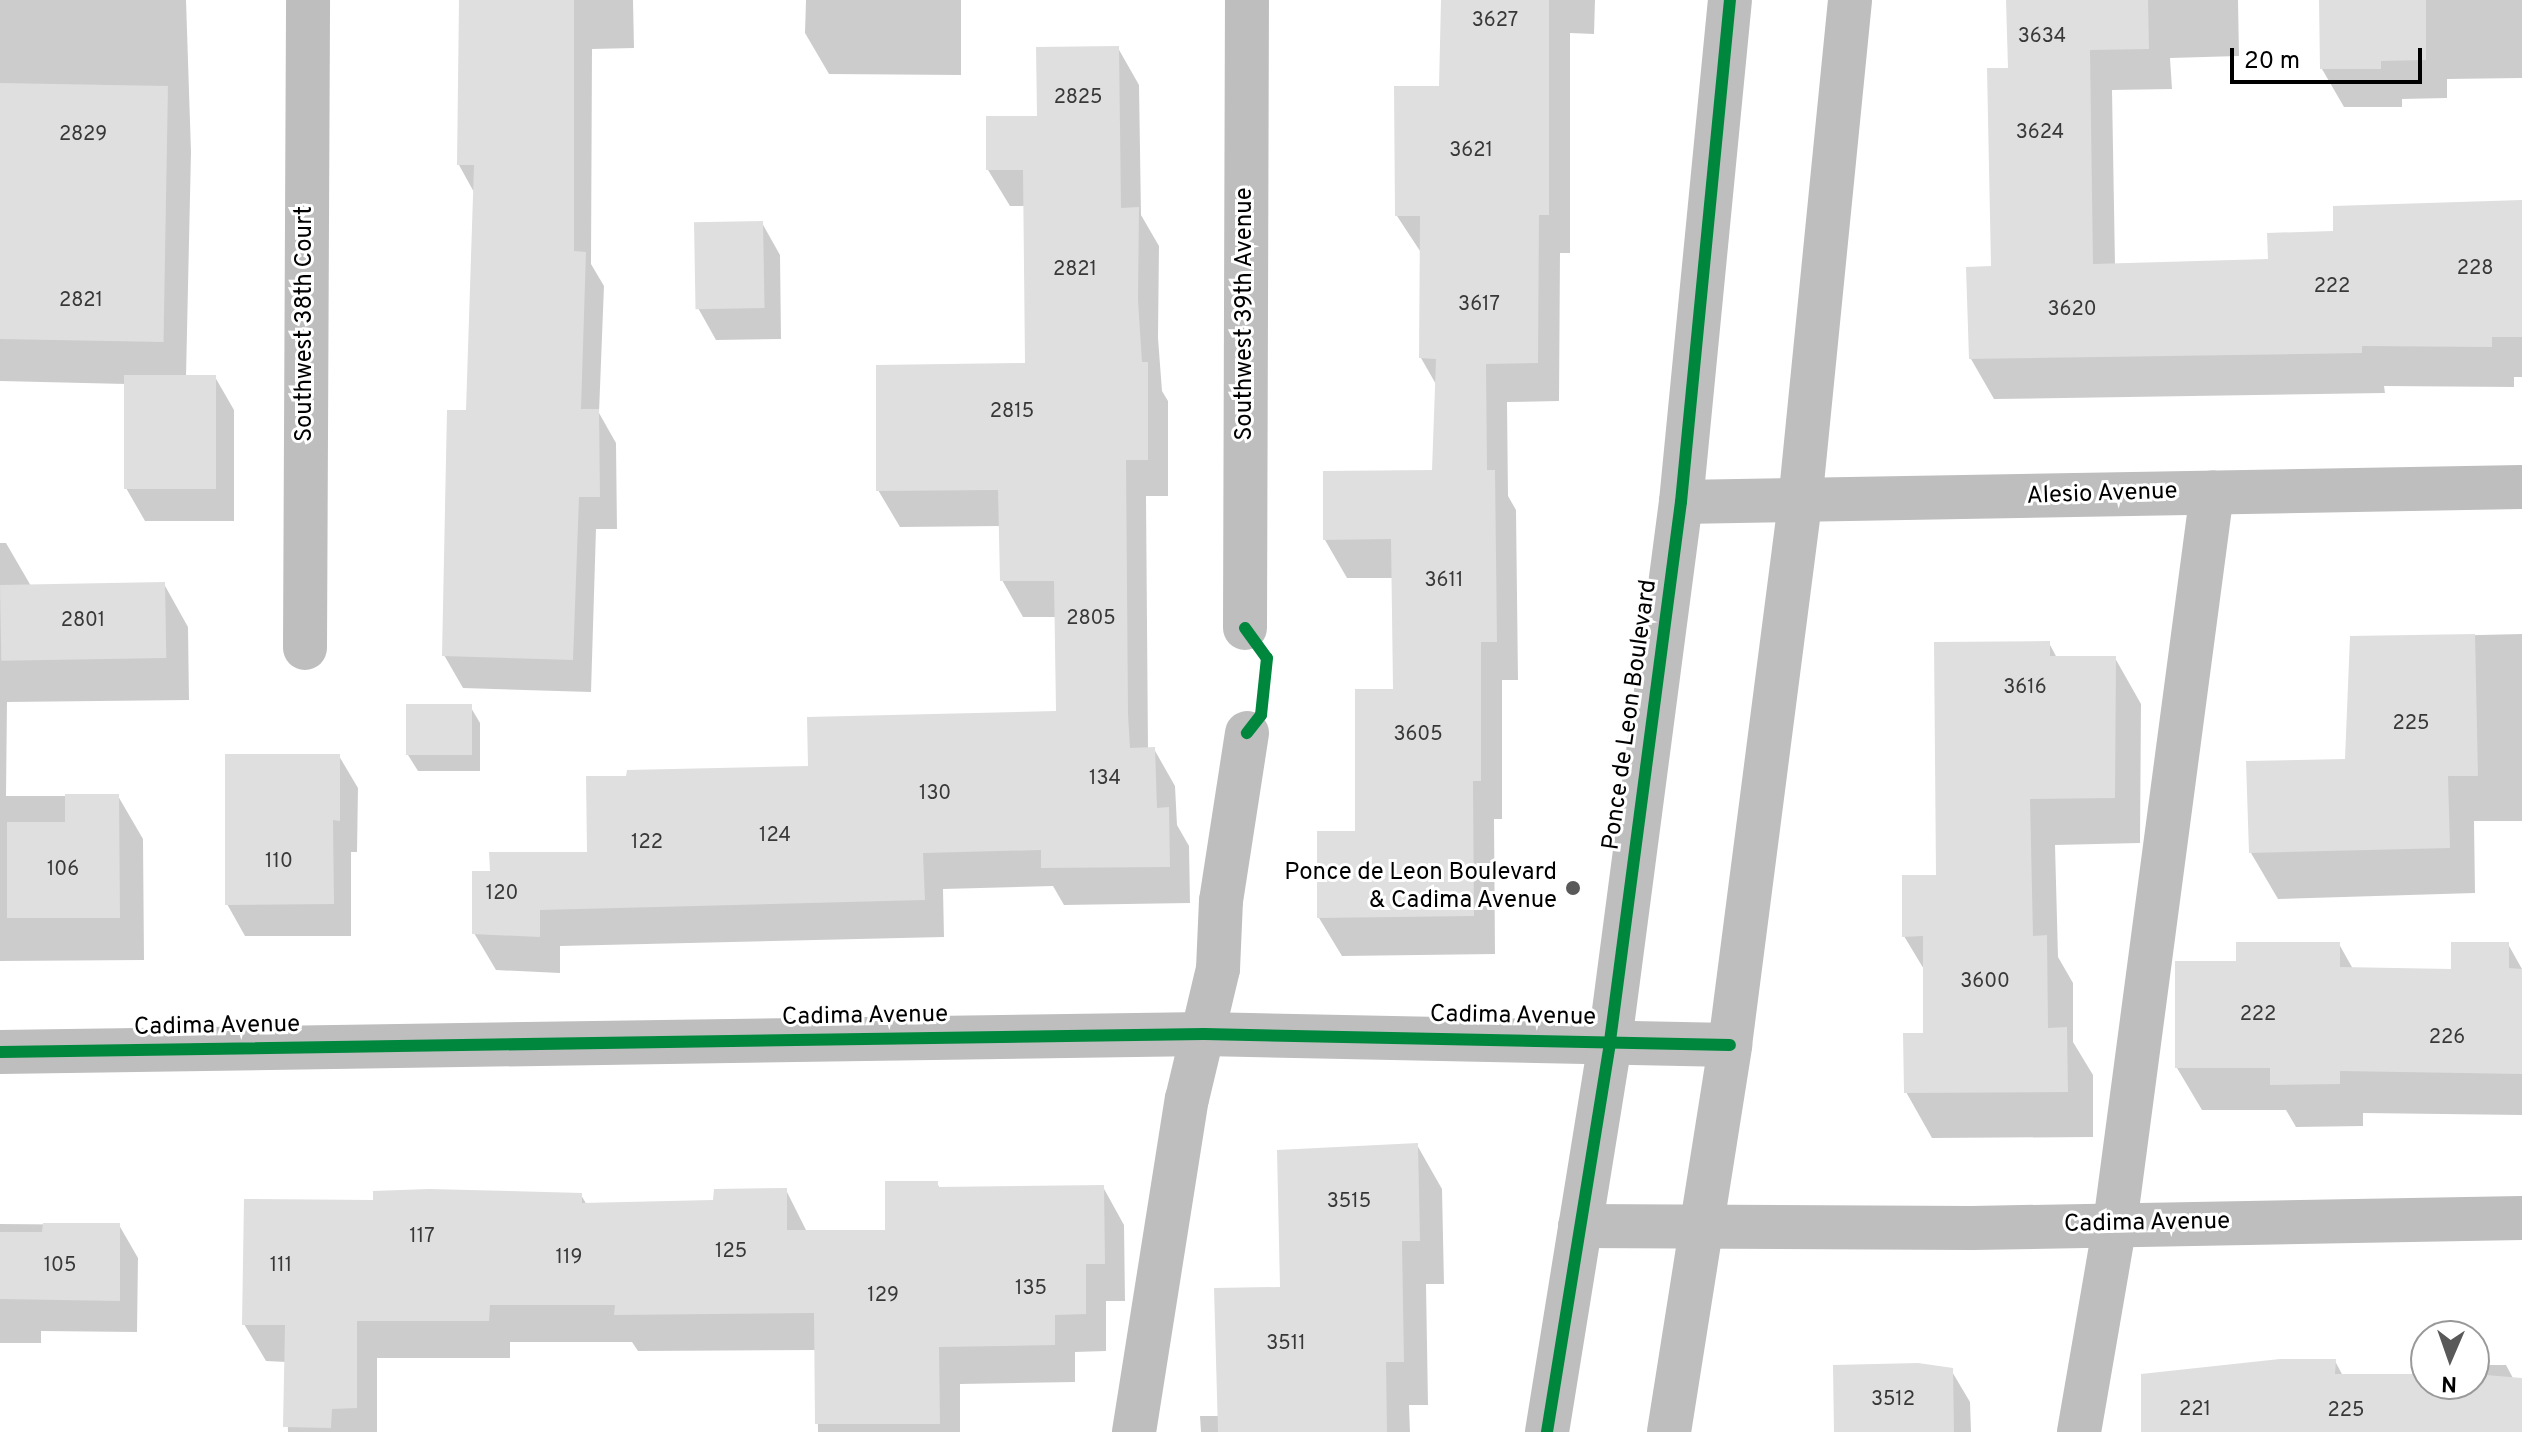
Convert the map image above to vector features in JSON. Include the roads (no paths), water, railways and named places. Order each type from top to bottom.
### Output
[{"type":"street","name":"Southwest 38th Court","points":[[305,648],[308,0]]},
{"type":"street","name":"Southwest 39th Avenue","points":[[1245,628],[1247,0]]},
{"type":"street","name":"Ponce de Leon Boulevard","points":[[1547,1432],[1610,1041],[1681,502],[1730,0]]},
{"type":"street","points":[[1669,1432],[1730,1045],[1800,503],[1850,0]]},
{"type":"street","name":"Alesio Avenue","points":[[1681,502],[1800,503],[2522,487]]},
{"type":"street","points":[[2079,1432],[2115,1224],[2212,492]]},
{"type":"street","points":[[1134,1432],[1187,1099],[1218,969],[1221,901],[1247,733]]},
{"type":"street","name":"Cadima Avenue","points":[[0,1052],[1204,1034],[1730,1045]]},
{"type":"street","name":"Cadima Avenue","points":[[1580,1226],[1701,1231],[2522,1218]]},
{"type":"place","name":"Ponce de Leon Boulevard & Cadima Avenue","points":[[1573,888]]}]
